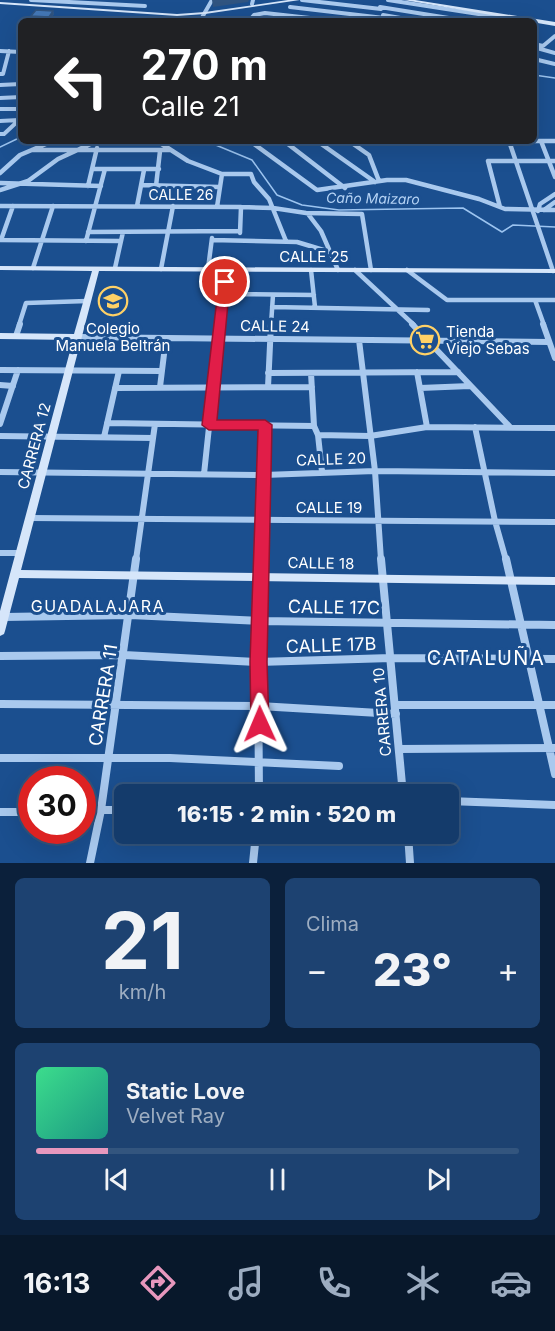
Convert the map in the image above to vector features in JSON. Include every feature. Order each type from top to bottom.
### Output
[{"type":"street","points":[[144,8],[147,0]]},
{"type":"street","points":[[202,18],[211,0]]},
{"type":"street","points":[[0,2],[36,1],[206,12],[252,2],[278,0]]},
{"type":"street","points":[[0,2],[161,15],[206,12],[300,0],[381,8],[444,18]]},
{"type":"street","points":[[309,2],[320,0]]},
{"type":"street","points":[[331,18],[342,0]]},
{"type":"street","points":[[290,7],[384,18],[378,0]]},
{"type":"street","points":[[388,0],[515,18]]},
{"type":"street","points":[[406,0],[450,8]]},
{"type":"street","points":[[421,0],[526,18]]},
{"type":"street","points":[[450,8],[455,18]]},
{"type":"street","points":[[252,18],[254,15],[265,13],[304,18]]},
{"type":"street","points":[[274,18],[276,14]]},
{"type":"street","points":[[537,20],[555,23]]},
{"type":"street","points":[[537,21],[555,23]]},
{"type":"street","points":[[537,46],[543,46],[555,36]]},
{"type":"street","points":[[537,47],[555,53]]},
{"type":"street","points":[[0,51],[18,52]]},
{"type":"street","points":[[1,74],[9,51]]},
{"type":"street","points":[[537,59],[555,64]]},
{"type":"street","points":[[0,85],[18,84]]},
{"type":"street","points":[[0,98],[18,97]]},
{"type":"street","points":[[0,110],[18,109]]},
{"type":"street","points":[[0,121],[18,120]]},
{"type":"street","points":[[2,134],[18,121]]},
{"type":"street","points":[[537,141],[555,141]]},
{"type":"street","points":[[541,141],[555,177]]},
{"type":"street","points":[[0,172],[17,157],[46,144]]},
{"type":"street","points":[[0,190],[21,184],[37,176],[53,161],[90,144]]},
{"type":"street","points":[[88,186],[98,144]]},
{"type":"street","points":[[162,144],[188,160],[222,174],[251,174],[254,182],[263,190],[273,208],[286,241]]},
{"type":"street","points":[[254,144],[314,189],[345,188],[377,181],[406,180],[479,199],[500,207],[555,210]]},
{"type":"street","points":[[288,144],[345,188]]},
{"type":"street","points":[[322,144],[377,181]]},
{"type":"street","points":[[354,144],[369,154],[377,181]]},
{"type":"street","points":[[510,144],[539,210]]},
{"type":"street","points":[[32,150],[97,152],[171,150]]},
{"type":"street","points":[[156,186],[160,151]]},
{"type":"street","points":[[500,207],[488,161],[555,160]]},
{"type":"street","points":[[92,169],[159,169]]},
{"type":"street","points":[[86,241],[105,169]]},
{"type":"street","points":[[137,206],[144,170]]},
{"type":"street","points":[[217,207],[222,174]]},
{"type":"street","points":[[0,183],[101,186]]},
{"type":"street","points":[[141,185],[219,187]]},
{"type":"street","points":[[554,271],[538,221],[540,204],[555,194]]},
{"type":"street","points":[[539,210],[555,202]]},
{"type":"street","name":"CALLE 26","points":[[0,206],[241,207],[273,208],[306,213],[362,214],[371,270]]},
{"type":"street","points":[[13,206],[0,240],[121,241]]},
{"type":"street","points":[[33,268],[53,206]]},
{"type":"street","points":[[161,269],[173,206]]},
{"type":"street","points":[[239,240],[241,207]]},
{"type":"street","points":[[306,213],[315,219],[330,252],[335,257],[338,270]]},
{"type":"street","points":[[208,269],[213,231]]},
{"type":"street","points":[[88,232],[240,231]]},
{"type":"street","points":[[115,268],[123,232]]},
{"type":"street","points":[[212,240],[286,241],[330,252]]},
{"type":"street","name":"CALLE 25","points":[[0,268],[554,271]]},
{"type":"street","name":"CARRERA 12","points":[[0,632],[96,268]]},
{"type":"street","points":[[204,474],[226,269]]},
{"type":"street","points":[[311,270],[315,307]]},
{"type":"street","points":[[355,270],[430,340],[510,427]]},
{"type":"street","points":[[407,270],[447,300],[555,300]]},
{"type":"street","points":[[224,294],[314,295]]},
{"type":"street","points":[[267,387],[273,295]]},
{"type":"street","points":[[535,300],[555,358]]},
{"type":"street","points":[[16,336],[26,303],[87,301]]},
{"type":"street","points":[[272,307],[428,310]]},
{"type":"street","name":"CALLE 24","points":[[0,336],[549,342]]},
{"type":"street","points":[[160,387],[166,338]]},
{"type":"street","name":"CARRERA 10","points":[[359,340],[375,471],[382,579],[402,784]]},
{"type":"street","points":[[0,370],[162,371]]},
{"type":"street","points":[[0,424],[18,370]]},
{"type":"street","points":[[104,436],[119,370]]},
{"type":"street","points":[[417,372],[427,428]]},
{"type":"street","points":[[268,373],[458,372]]},
{"type":"street","points":[[311,373],[314,426],[318,435],[322,472]]},
{"type":"street","points":[[0,385],[13,386]]},
{"type":"street","points":[[420,388],[470,386]]},
{"type":"street","points":[[115,387],[312,387]]},
{"type":"street","points":[[107,423],[314,426]]},
{"type":"street","name":"CARRERA 11","points":[[90,863],[101,810],[156,424]]},
{"type":"street","points":[[259,784],[258,662],[265,425]]},
{"type":"street","points":[[475,427],[495,521],[512,580],[552,748],[555,774]]},
{"type":"street","points":[[318,435],[370,436],[427,428],[555,428]]},
{"type":"street","points":[[0,436],[153,438]]},
{"type":"street","name":"CALLE 20","points":[[0,472],[264,475],[375,471],[555,474]]},
{"type":"street","name":"CALLE 19","points":[[30,518],[555,522]]},
{"type":"street","points":[[0,553],[21,553]]},
{"type":"street","name":"CALLE 18","points":[[15,574],[555,581]]},
{"type":"street","name":"CALLE 17C","points":[[4,617],[130,615],[260,621],[555,625]]},
{"type":"street","name":"CALLE 17B","points":[[0,656],[124,655],[258,662],[391,658],[555,659]]},
{"type":"street","points":[[0,704],[259,706],[396,714]]},
{"type":"street","points":[[394,705],[555,705]]},
{"type":"street","points":[[399,749],[552,748]]},
{"type":"street","points":[[0,758],[108,756],[260,760],[339,766]]},
{"type":"street","points":[[459,801],[555,805]]},
{"type":"street","points":[[96,810],[114,810]]},
{"type":"street","points":[[0,812],[18,812]]},
{"type":"street","points":[[253,863],[255,844]]},
{"type":"street","points":[[409,844],[410,863]]},
{"type":"building","points":[[36,10],[53,11],[49,17],[31,16]]},
{"type":"waterway","points":[[537,75],[555,78]]},
{"type":"waterway","name":"Caño Maizaro","points":[[0,147],[18,138]]},
{"type":"waterway","name":"Caño Maizaro","points":[[213,144],[252,160],[277,195],[302,205],[339,210],[463,208],[502,232],[513,225],[555,227]]},
{"type":"place","name":"Colegio Manuela Beltrán","points":[[113,301]]},
{"type":"place","name":"Tienda Viejo Sebas","points":[[425,340]]},
{"type":"district","name":"GUADALAJARA","points":[[98,606]]},
{"type":"district","name":"CATALUÑA","points":[[486,658]]},
{"type":"route","points":[[225,282],[209,425],[265,425],[258,662],[260,724]]}]
